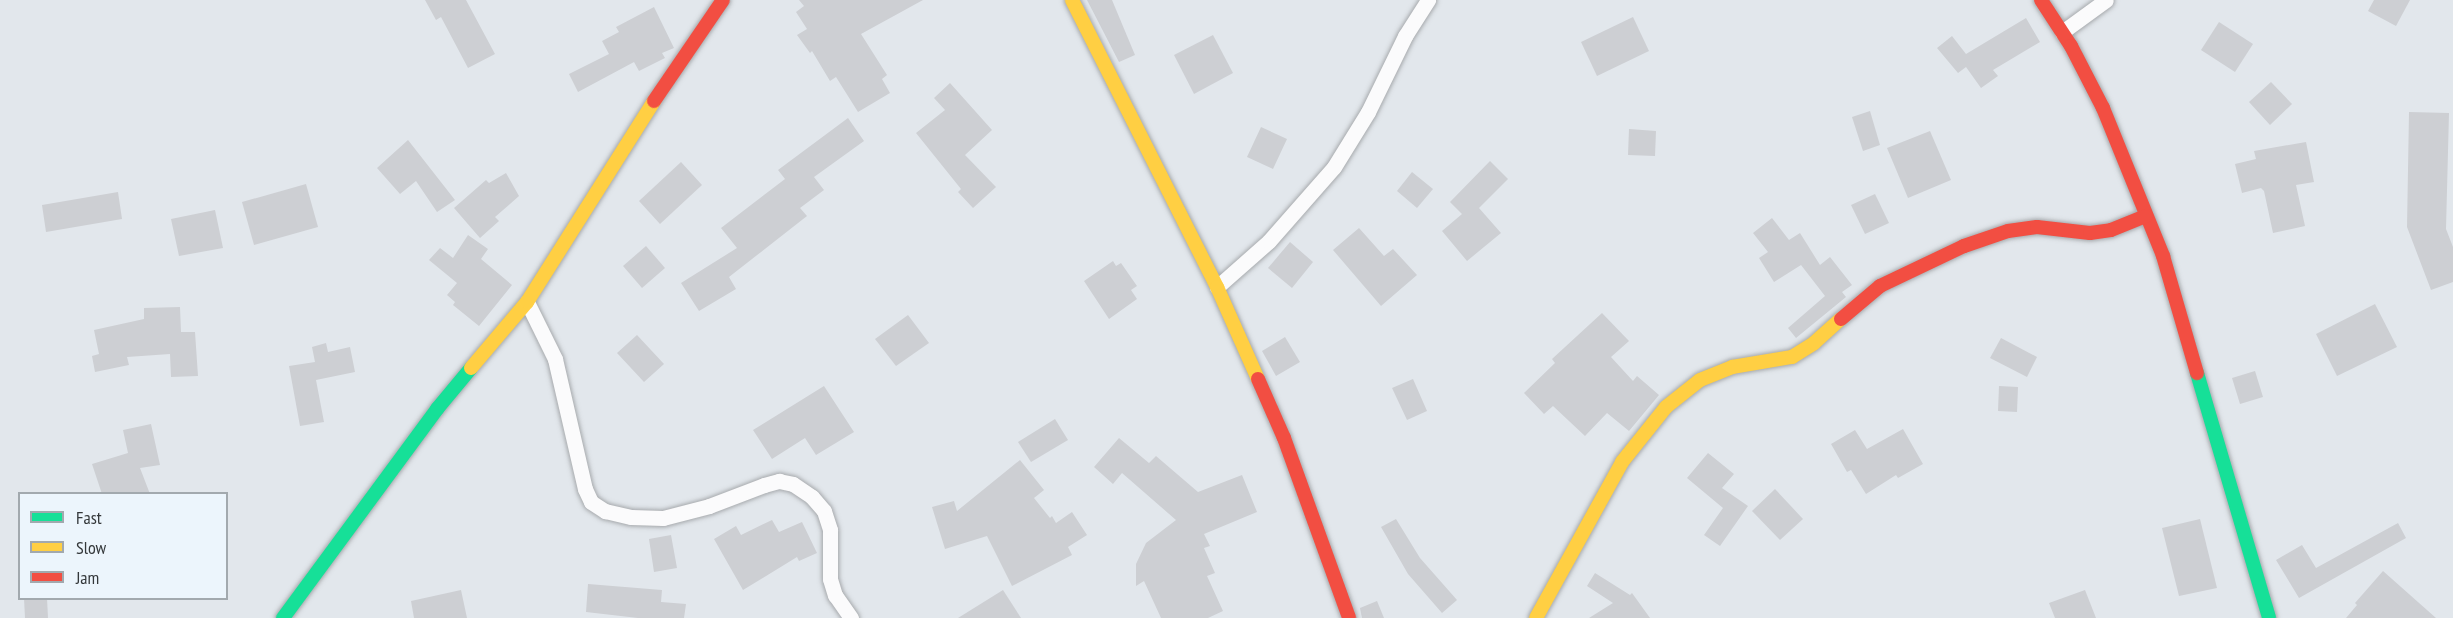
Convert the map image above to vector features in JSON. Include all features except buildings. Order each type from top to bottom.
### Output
[{"type":"street","points":[[283,618],[437,409],[527,302],[656,98],[723,0]]},
{"type":"street","points":[[1072,0],[1217,287],[1284,438],[1349,618]]},
{"type":"street","points":[[1217,287],[1269,241],[1334,167],[1368,112],[1406,36],[1428,0]]},
{"type":"street","points":[[2041,0],[2062,32],[2103,108],[2163,256],[2269,618]]},
{"type":"street","points":[[2062,32],[2106,0]]},
{"type":"street","points":[[1536,618],[1622,462],[1665,407],[1700,380],[1732,367],[1792,357],[1814,343],[1880,286],[1964,246],[2008,231],[2037,227],[2090,233],[2111,230],[2146,216]]},
{"type":"street","points":[[527,302],[555,359],[576,457],[591,502],[605,511],[631,517],[663,518],[709,506],[779,481],[793,484],[812,497],[824,511],[830,530],[830,579],[835,595],[850,618]]},
{"type":"traffic: fast","points":[[283,618],[437,409],[471,368]]},
{"type":"traffic: fast","points":[[2197,373],[2269,618]]},
{"type":"traffic: slow","points":[[1072,0],[1217,287],[1258,379]]},
{"type":"traffic: slow","points":[[471,368],[527,302],[654,101]]},
{"type":"traffic: slow","points":[[1536,618],[1622,462],[1666,407],[1700,380],[1732,367],[1792,357],[1814,343],[1841,319]]},
{"type":"traffic: jam","points":[[654,101],[723,0]]},
{"type":"traffic: jam","points":[[2041,0],[2071,46],[2103,108],[2163,256],[2197,373]]},
{"type":"traffic: jam","points":[[1841,319],[1880,286],[1964,246],[2008,231],[2037,227],[2090,233],[2111,230],[2146,216]]},
{"type":"traffic: jam","points":[[1258,379],[1284,438],[1349,618]]}]
